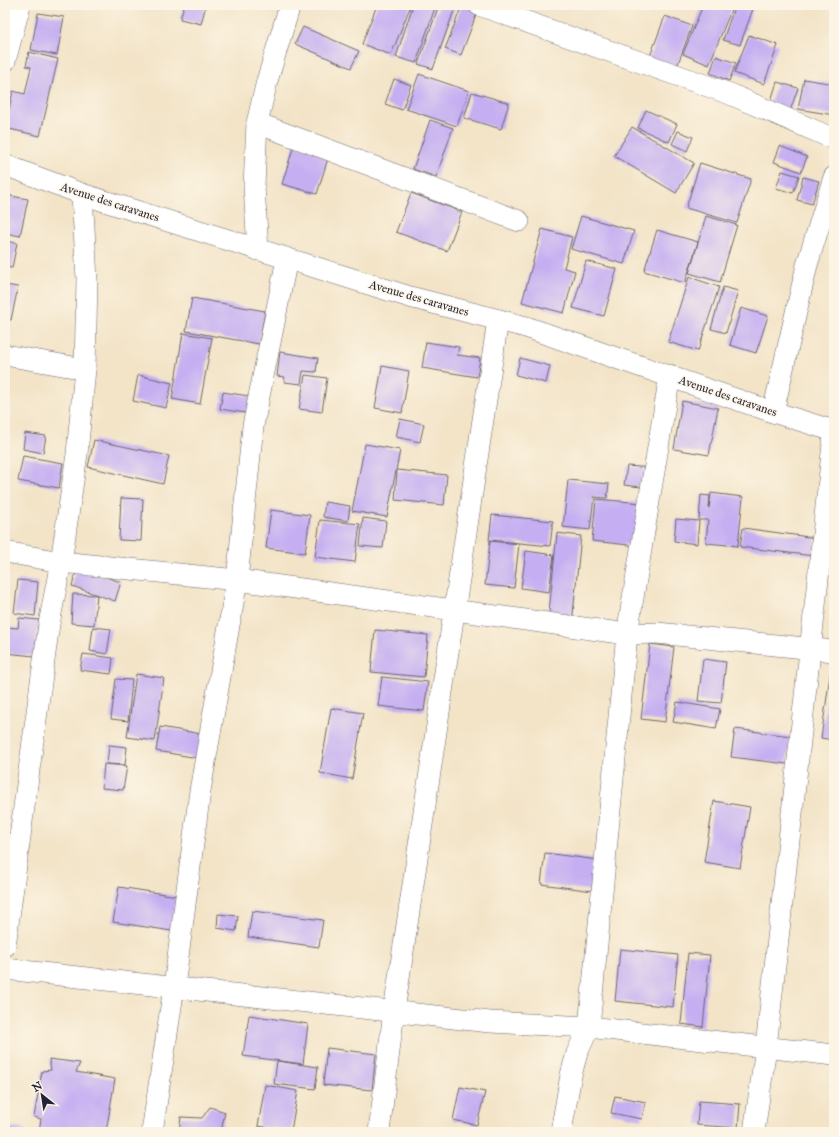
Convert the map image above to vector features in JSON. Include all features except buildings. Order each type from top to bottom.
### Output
[{"type":"street","points":[[5,62],[20,5]]},
{"type":"street","points":[[258,250],[254,186],[257,123],[267,81],[290,5]]},
{"type":"street","points":[[479,5],[730,94],[834,139]]},
{"type":"street","points":[[257,123],[519,221]]},
{"type":"street","name":"Avenue des caravanes","points":[[5,165],[82,194],[258,250],[410,297],[526,327],[670,375],[773,412],[834,431]]},
{"type":"street","points":[[773,412],[807,265],[834,176]]},
{"type":"street","points":[[5,946],[49,624],[61,562],[77,454],[84,369],[87,279],[82,194]]},
{"type":"street","points":[[152,1132],[174,987],[200,791],[237,580],[253,426],[287,259]]},
{"type":"street","points":[[379,1132],[394,1011],[498,320]]},
{"type":"street","points":[[5,355],[84,369]]},
{"type":"street","points":[[561,1132],[576,1053],[589,1027],[627,634],[670,375]]},
{"type":"street","points":[[754,1132],[766,1047],[834,435]]},
{"type":"street","points":[[5,552],[61,562],[237,580],[627,634],[657,633],[834,651]]},
{"type":"street","points":[[5,969],[490,1022],[589,1027],[834,1055]]}]
